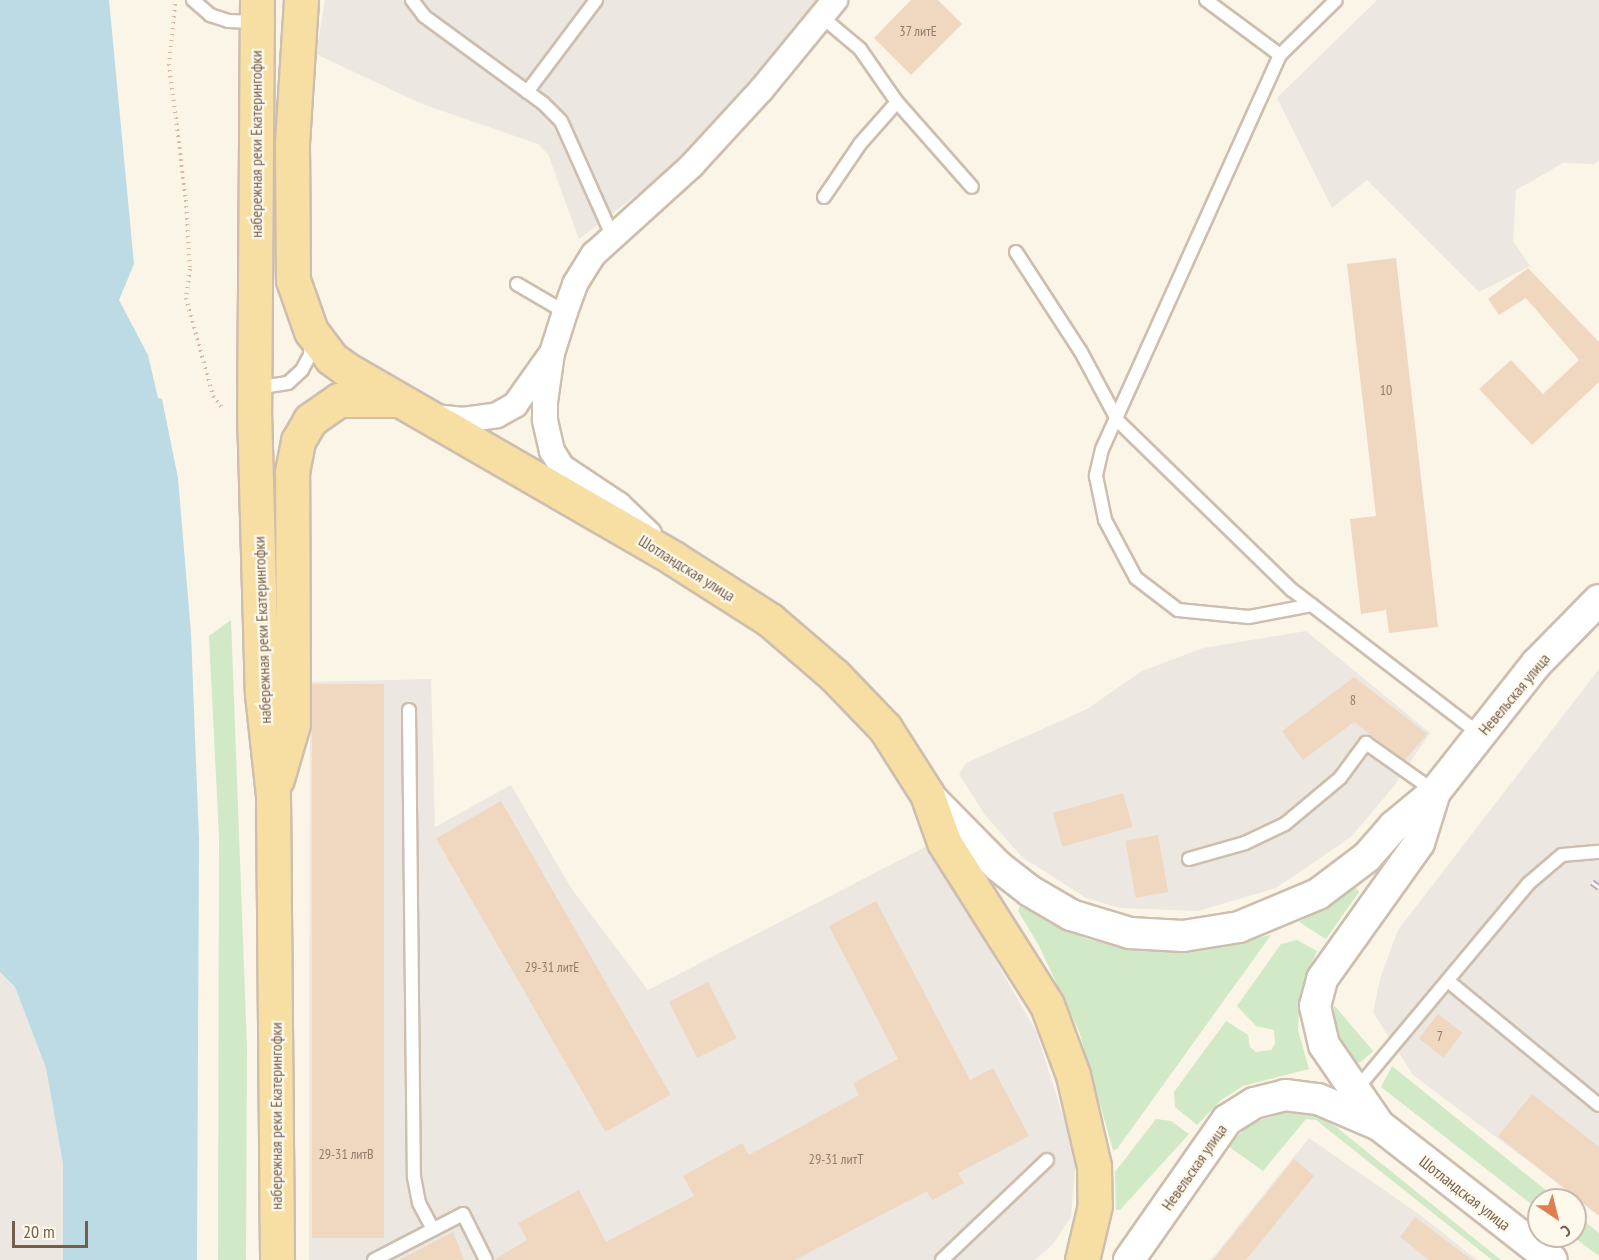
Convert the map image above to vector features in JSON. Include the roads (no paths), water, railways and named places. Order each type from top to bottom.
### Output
[{"type":"main road","name":"Шотландская улица","points":[[301,0],[292,143],[293,280],[311,331],[331,358],[412,408],[673,558],[770,620],[834,675],[885,728],[927,794],[944,842],[1047,1005],[1073,1075],[1094,1166],[1095,1205],[1082,1260]]},
{"type":"main road","name":"набережная реки Екатерингофки","points":[[257,11],[255,388],[262,694],[273,795],[277,1260]]},
{"type":"main road","points":[[273,795],[293,724],[292,472],[298,441],[310,420],[339,400],[412,408]]},
{"type":"street","points":[[673,558],[618,505],[562,467],[552,451],[545,420],[552,352],[575,284],[612,235],[692,165],[828,8]]},
{"type":"street","points":[[412,408],[462,420],[497,414],[515,405],[552,352]]},
{"type":"street","name":"Невельская улица","points":[[1435,792],[1537,663],[1599,600]]},
{"type":"street","points":[[927,794],[998,866],[1030,891],[1071,915],[1130,933],[1183,936],[1239,927],[1318,894],[1367,857],[1394,826],[1435,792]]},
{"type":"street","points":[[1379,1125],[1335,1066],[1318,1028],[1316,1006],[1322,979],[1419,843],[1435,792]]},
{"type":"street","name":"Невельская улица","points":[[1129,1260],[1227,1120],[1254,1103],[1285,1095],[1318,1099],[1379,1125]]},
{"type":"street","name":"Шотландская улица","points":[[1379,1125],[1552,1260]]},
{"type":"lane","points":[[193,0],[210,15],[228,21],[257,11]]},
{"type":"lane","points":[[412,0],[434,23],[527,92],[561,121],[612,235]]},
{"type":"lane","points":[[527,92],[596,0]]},
{"type":"lane","points":[[1206,0],[1280,55]]},
{"type":"lane","points":[[1312,606],[1250,617],[1178,610],[1136,578],[1106,520],[1096,476],[1102,449],[1118,421],[1280,55],[1336,0]]},
{"type":"lane","points":[[828,8],[897,102],[972,187]]},
{"type":"lane","points":[[824,197],[860,144],[897,102]]},
{"type":"lane","points":[[1016,252],[1081,352],[1118,421],[1312,606],[1480,734]]},
{"type":"lane","points":[[517,284],[565,312]]},
{"type":"lane","points":[[255,388],[288,383],[302,370],[310,355],[311,331]]},
{"type":"lane","points":[[409,710],[414,1177],[419,1203],[433,1229]]},
{"type":"lane","points":[[1189,859],[1245,843],[1285,824],[1340,778],[1366,743],[1435,792]]},
{"type":"lane","points":[[1355,1091],[1528,883],[1562,855],[1599,852]]},
{"type":"lane","points":[[1448,981],[1599,1105]]},
{"type":"lane","points":[[942,1260],[1047,1160]]},
{"type":"lane","points":[[374,1260],[463,1214],[486,1260]]},
{"type":"water","points":[[0,0],[109,0],[134,264],[119,300],[148,355],[158,398],[162,399],[178,478],[191,633],[199,839],[197,1260],[63,1260],[63,1164],[46,1068],[15,987],[0,972]]},
{"type":"railway","points":[[1592,882],[1599,887]]}]
